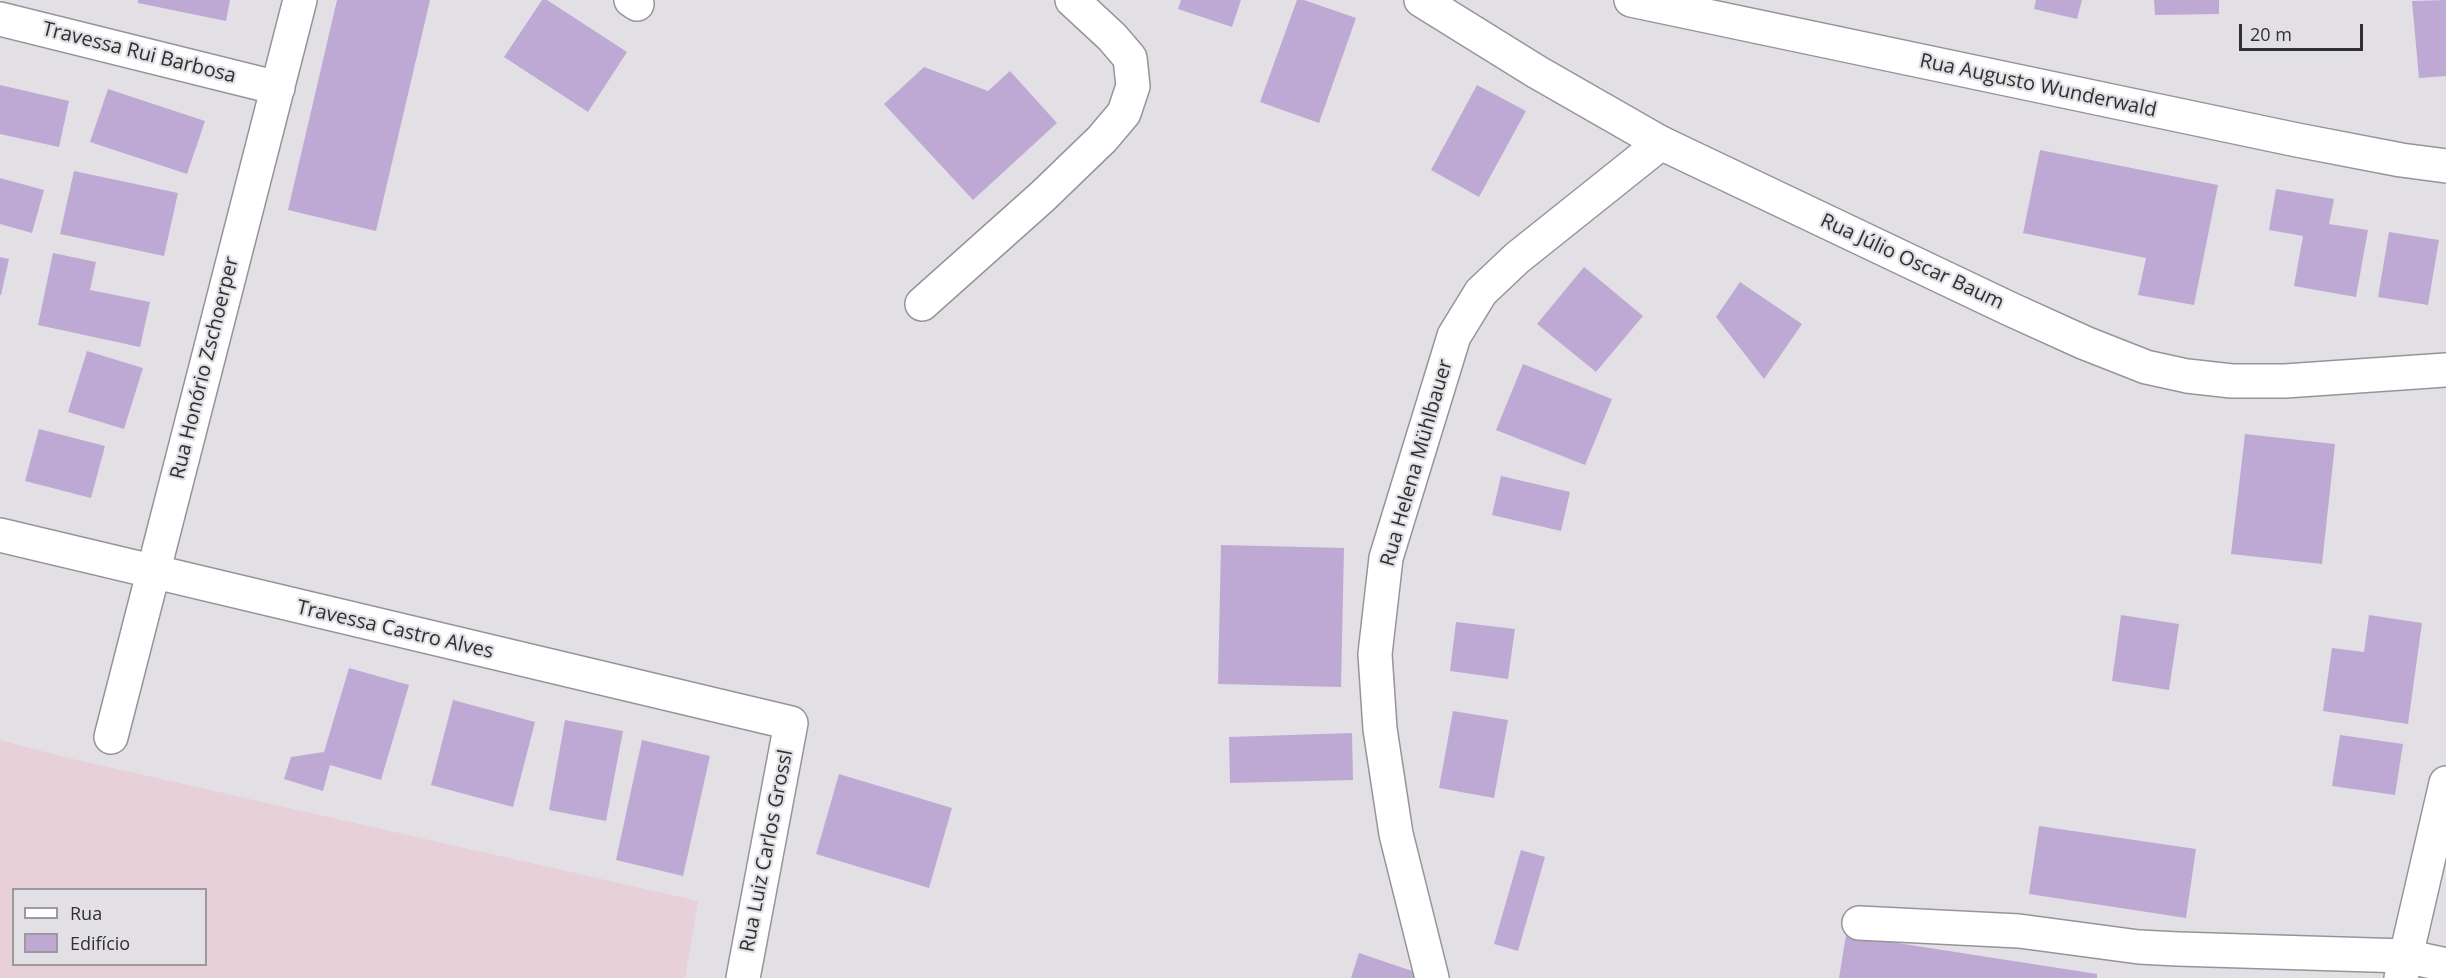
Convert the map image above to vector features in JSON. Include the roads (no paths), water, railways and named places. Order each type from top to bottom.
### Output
[{"type":"street","name":"Rua Honório Zschoerper","points":[[111,737],[300,0]]},
{"type":"street","points":[[922,304],[1043,196],[1102,139],[1124,113],[1133,86],[1130,58],[1112,37],[1072,0]]},
{"type":"street","name":"Rua Júlio Oscar Baum","points":[[1420,0],[1537,72],[1661,143],[2010,309],[2085,343],[2146,367],[2187,376],[2232,381],[2285,381],[2446,370]]},
{"type":"street","name":"Rua Augusto Wunderwald","points":[[1630,0],[2297,140],[2401,160],[2446,166]]},
{"type":"street","name":"Travessa Rui Barbosa","points":[[0,19],[278,88]]},
{"type":"street","name":"Rua Helena Mühlbauer","points":[[1432,978],[1396,834],[1380,729],[1375,654],[1386,558],[1454,336],[1481,292],[1517,258],[1661,143]]},
{"type":"street","name":"Travessa Castro Alves","points":[[0,535],[791,723]]},
{"type":"street","name":"Rua Luiz Carlos Grossl","points":[[743,978],[791,723]]},
{"type":"street","points":[[2403,967],[2441,832],[2446,783]]},
{"type":"street","points":[[1859,923],[2019,931],[2139,947],[2403,967],[2446,965]]}]
